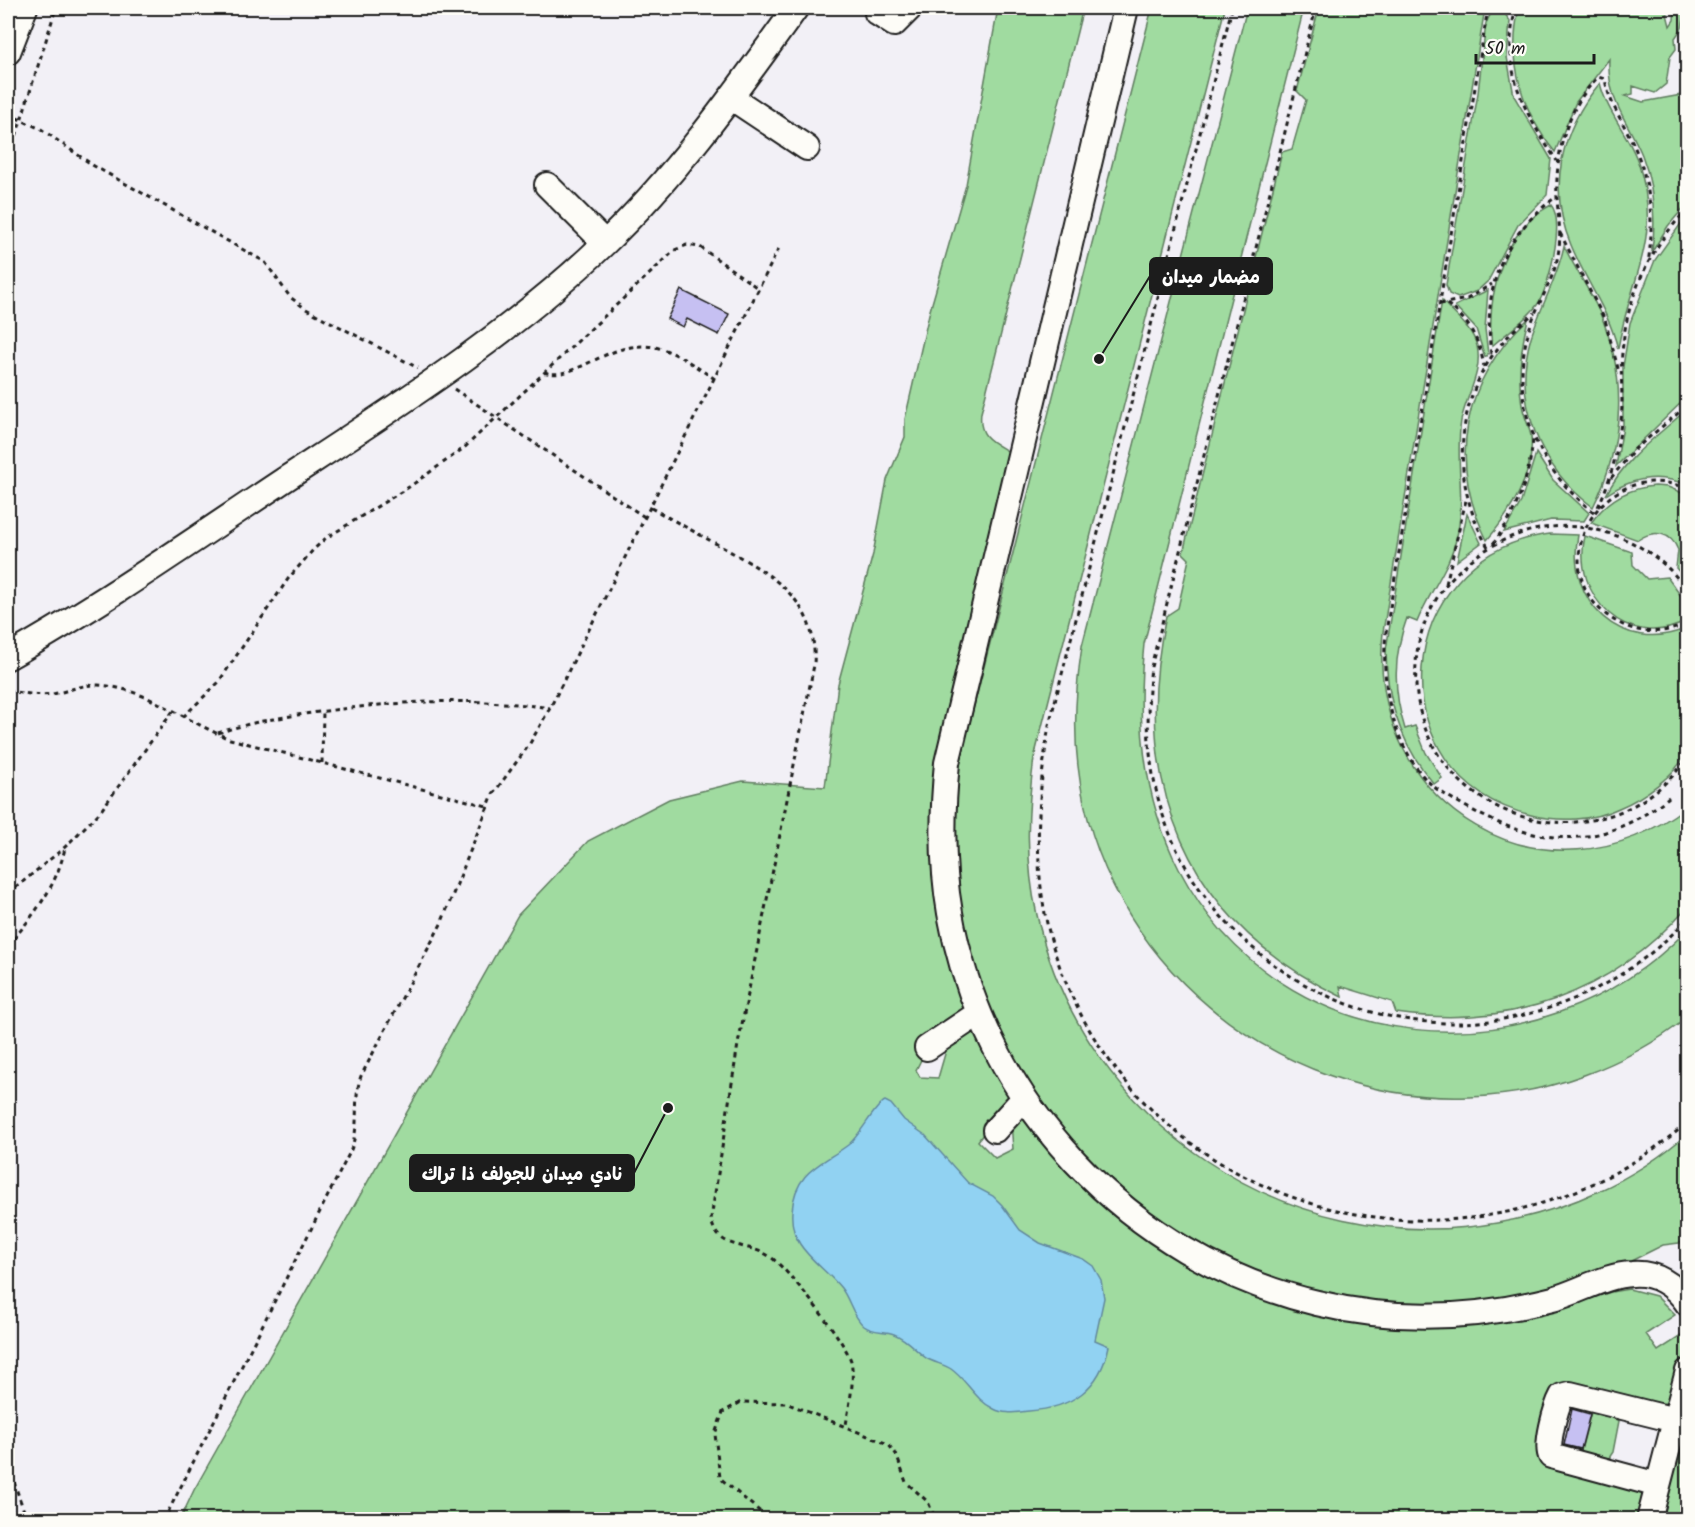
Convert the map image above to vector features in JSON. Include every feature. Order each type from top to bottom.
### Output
[{"type":"lane","points":[[8,52],[25,8]]},
{"type":"lane","points":[[8,657],[83,612],[438,378],[539,303],[605,243],[668,176],[732,98],[796,8]]},
{"type":"lane","points":[[878,8],[878,13],[894,24],[910,8]]},
{"type":"lane","points":[[1126,8],[947,764],[943,826],[946,888],[960,956],[979,1014],[1004,1066],[1024,1098],[1077,1164],[1147,1225],[1209,1263],[1286,1294],[1376,1314],[1467,1314],[1526,1306],[1633,1274],[1663,1280],[1688,1304]]},
{"type":"lane","points":[[732,98],[807,148]]},
{"type":"lane","points":[[547,185],[605,243]]},
{"type":"lane","points":[[927,1048],[979,1014]]},
{"type":"lane","points":[[994,1130],[1024,1098]]},
{"type":"lane","points":[[1649,1520],[1688,1371]]},
{"type":"lane","points":[[1658,1485],[1551,1456],[1548,1447],[1558,1404],[1562,1396],[1570,1394],[1675,1420]]},
{"type":"path","points":[[8,162],[56,8]]},
{"type":"path","points":[[1232,8],[1059,681],[1047,737],[1038,801],[1037,861],[1046,921],[1065,979],[1082,1015],[1108,1058],[1133,1090],[1169,1125],[1201,1150],[1244,1177],[1328,1210],[1358,1216],[1419,1222],[1449,1221],[1509,1213],[1558,1199],[1596,1183],[1648,1153],[1688,1122]]},
{"type":"path","points":[[1316,8],[1151,668],[1147,721],[1148,748],[1156,792],[1167,826],[1190,874],[1205,896],[1227,924],[1260,954],[1296,980],[1328,997],[1404,1020],[1458,1024],[1485,1022],[1520,1016],[1563,1004],[1612,981],[1634,966],[1656,950],[1688,918]]},
{"type":"path","points":[[1488,8],[1384,651],[1390,707],[1402,742],[1422,774],[1437,789],[1504,826],[1538,836],[1574,838],[1608,832],[1641,818],[1669,797]]},
{"type":"path","points":[[1500,8],[1515,9],[1511,57],[1516,88],[1528,117],[1557,161]]},
{"type":"path","points":[[1594,512],[1564,487],[1541,455],[1533,438],[1525,409],[1522,380],[1526,341],[1536,312],[1553,276],[1559,231],[1557,161],[1565,131],[1578,104],[1596,79],[1603,77],[1615,111],[1637,153],[1648,189],[1652,226],[1648,263]]},
{"type":"path","points":[[8,114],[21,118],[94,166],[265,262]]},
{"type":"path","points":[[1491,355],[1488,312],[1493,283],[1507,249],[1517,234],[1557,196]]},
{"type":"path","points":[[1598,507],[1608,484],[1621,423],[1621,383],[1627,321],[1648,263],[1671,228],[1688,209]]},
{"type":"path","points":[[1559,231],[1605,320],[1621,383]]},
{"type":"path","points":[[164,1520],[350,1152],[357,1134],[356,1095],[361,1076],[441,924],[487,806],[500,783],[529,745],[550,708],[780,246]]},
{"type":"path","points":[[183,717],[205,697],[229,668],[288,579],[313,550],[326,538],[409,487],[464,448],[681,247],[700,247],[759,289]]},
{"type":"path","points":[[1440,304],[1467,299],[1493,283]]},
{"type":"path","points":[[1448,304],[1463,318],[1475,336],[1484,367]]},
{"type":"path","points":[[1490,547],[1467,499],[1461,464],[1463,431],[1470,398],[1491,355],[1516,327],[1536,312]]},
{"type":"path","points":[[544,372],[562,374],[617,348],[643,345],[674,353],[715,379]]},
{"type":"path","points":[[1608,484],[1635,450],[1688,405]]},
{"type":"path","points":[[1688,427],[1688,452]]},
{"type":"path","points":[[1490,547],[1518,503],[1528,471],[1533,438]]},
{"type":"path","points":[[1688,489],[1666,482],[1641,483],[1618,491],[1594,512],[1585,528],[1579,554],[1582,580],[1594,603],[1603,613],[1626,627],[1638,631],[1665,631],[1688,624]]},
{"type":"path","points":[[1445,586],[1467,499]]},
{"type":"path","points":[[651,508],[769,574],[801,607],[813,635],[814,665],[738,1044],[711,1219],[715,1232],[726,1243],[758,1251],[777,1261],[841,1340],[851,1361],[852,1374],[846,1425]]},
{"type":"path","points":[[1688,592],[1673,573],[1648,552],[1618,536],[1585,528],[1537,529],[1490,547],[1472,558],[1445,586],[1430,610],[1420,637],[1416,656],[1416,694],[1420,713],[1435,749],[1451,772],[1472,792],[1504,811],[1522,818],[1551,823],[1599,819],[1634,805],[1666,783],[1688,757]]},
{"type":"path","points":[[8,691],[42,695],[98,685],[133,693],[216,734],[487,806]]},
{"type":"path","points":[[216,734],[265,720],[323,711],[441,700],[491,701],[550,708]]},
{"type":"path","points":[[8,894],[65,848],[100,812],[173,711]]},
{"type":"path","points":[[322,763],[323,711]]},
{"type":"path","points":[[8,946],[47,896],[60,869],[65,848]]},
{"type":"path","points":[[785,1520],[764,1515],[720,1478],[715,1444],[719,1418],[734,1404],[774,1401],[797,1406],[882,1440],[892,1448],[906,1482],[928,1502],[936,1520]]},
{"type":"path","points":[[8,1465],[27,1520]]},
{"type":"green space","points":[[998,8],[1083,8],[981,413],[984,434],[1011,453],[941,750],[972,1011],[924,1054],[916,1070],[920,1077],[938,1078],[947,1047],[973,1025],[1011,1096],[978,1141],[995,1158],[1013,1149],[1011,1121],[1021,1112],[1048,1144],[1272,1299],[1545,1312],[1611,1292],[1629,1289],[1656,1296],[1675,1315],[1646,1334],[1658,1351],[1684,1334],[1683,1361],[1668,1402],[1662,1404],[1567,1386],[1543,1450],[1640,1491],[1644,1498],[1639,1519],[180,1520],[194,1490],[518,915],[588,841],[669,799],[743,781],[825,787],[838,684],[873,554],[887,480],[905,437],[905,419],[929,314],[966,185]]},
{"type":"green space","points":[[1152,8],[1225,8],[1034,758],[1028,837],[1030,876],[1037,915],[1061,989],[1099,1056],[1147,1113],[1206,1160],[1272,1196],[1344,1220],[1419,1229],[1497,1223],[1523,1218],[1574,1202],[1598,1191],[1645,1166],[1687,1134],[1687,1242],[1663,1245],[1625,1264],[1562,1289],[1461,1307],[1359,1304],[1229,1266],[1114,1192],[1022,1085],[967,955],[953,850],[957,780]]},
{"type":"green space","points":[[1247,8],[1304,8],[1144,644],[1142,731],[1150,788],[1157,815],[1179,869],[1224,934],[1281,982],[1346,1014],[1416,1030],[1489,1029],[1560,1012],[1627,979],[1687,930],[1687,1018],[1663,1035],[1612,1064],[1557,1084],[1528,1091],[1469,1097],[1398,1093],[1330,1076],[1266,1046],[1209,1007],[1160,958],[1121,901],[1093,836],[1076,751],[1076,706],[1082,646]]},
{"type":"green space","points":[[1319,8],[1485,8],[1383,632],[1385,694],[1403,748],[1434,793],[1476,826],[1525,845],[1578,850],[1633,837],[1687,806],[1687,907],[1657,937],[1625,963],[1591,983],[1556,999],[1518,1010],[1479,1016],[1438,1017],[1396,1013],[1392,1002],[1340,986],[1342,997],[1288,966],[1243,929],[1208,887],[1182,841],[1164,790],[1156,735],[1157,677],[1166,616],[1178,608],[1189,559],[1183,553],[1282,152],[1292,149],[1306,100],[1297,91]]},
{"type":"green space","points":[[1519,8],[1672,8],[1667,14],[1670,26],[1674,20],[1675,8],[1686,8],[1682,28],[1675,38],[1676,49],[1670,57],[1666,84],[1655,93],[1633,86],[1633,94],[1625,96],[1643,102],[1687,94],[1687,204],[1668,226],[1652,252],[1654,215],[1649,179],[1642,155],[1619,109],[1611,87],[1609,59],[1576,102],[1555,152],[1533,120],[1520,84],[1515,47]]},
{"type":"green space","points":[[1497,12],[1505,14],[1510,21],[1507,57],[1514,96],[1551,159],[1547,195],[1518,225],[1488,281],[1477,291],[1458,298],[1449,294],[1446,285],[1478,93],[1486,23],[1490,15]]},
{"type":"green space","points":[[1600,83],[1603,94],[1639,165],[1647,216],[1642,259],[1618,349],[1609,321],[1571,245],[1560,202],[1559,181],[1567,139],[1587,101]]},
{"type":"green space","points":[[1551,205],[1555,213],[1556,239],[1554,255],[1542,297],[1527,316],[1492,346],[1492,307],[1501,266],[1521,231],[1534,216]]},
{"type":"green space","points":[[1687,215],[1687,397],[1616,466],[1623,427],[1623,367],[1630,323],[1655,260]]},
{"type":"green space","points":[[1564,246],[1599,311],[1615,360],[1618,385],[1616,435],[1611,459],[1593,507],[1558,473],[1545,453],[1528,409],[1525,386],[1526,361],[1531,337]]},
{"type":"green space","points":[[1488,290],[1485,329],[1488,354],[1485,357],[1476,329],[1455,306]]},
{"type":"green space","points":[[1442,300],[1471,332],[1477,346],[1478,356],[1476,375],[1463,412],[1459,435],[1460,517],[1451,555],[1417,622],[1407,618],[1399,646],[1396,674],[1398,701],[1405,729],[1415,726],[1426,753],[1442,778],[1434,784],[1413,754],[1398,722],[1389,687],[1386,650]]},
{"type":"green space","points":[[1528,319],[1522,351],[1520,383],[1522,405],[1531,436],[1529,464],[1512,505],[1487,540],[1475,510],[1467,480],[1465,451],[1468,422],[1476,395],[1489,368],[1506,343]]},
{"type":"green space","points":[[1685,411],[1683,438],[1687,485],[1666,479],[1645,479],[1625,485],[1606,495],[1631,459]]},
{"type":"green space","points":[[1536,453],[1553,480],[1589,513],[1584,521],[1551,520],[1504,532],[1521,502]]},
{"type":"green space","points":[[1668,487],[1687,495],[1687,581],[1676,568],[1678,550],[1671,539],[1661,534],[1650,534],[1638,540],[1591,523],[1618,497],[1635,489]]},
{"type":"green space","points":[[1467,514],[1481,543],[1457,561]]},
{"type":"green space","points":[[1550,534],[1578,535],[1576,559],[1580,582],[1590,601],[1603,617],[1621,629],[1641,635],[1663,635],[1687,628],[1689,739],[1683,759],[1668,777],[1638,799],[1609,812],[1587,818],[1553,819],[1531,815],[1480,793],[1445,758],[1426,715],[1422,668],[1433,622],[1458,581],[1497,550]]},
{"type":"green space","points":[[1585,536],[1632,552],[1633,565],[1647,579],[1667,577],[1687,604],[1687,621],[1665,629],[1644,629],[1625,624],[1609,613],[1596,598],[1587,579],[1583,558]]},
{"type":"green space","points":[[1687,1394],[1687,1519],[1655,1519]]},
{"type":"green space","points":[[1592,1408],[1619,1421],[1613,1452],[1607,1461],[1579,1458]]},
{"type":"water","points":[[885,1101],[891,1104],[904,1120],[925,1135],[968,1183],[993,1196],[1020,1230],[1040,1243],[1083,1259],[1093,1266],[1101,1280],[1104,1298],[1095,1340],[1109,1346],[1099,1374],[1082,1394],[1058,1406],[1044,1409],[1011,1413],[994,1409],[987,1405],[951,1369],[926,1358],[899,1336],[871,1330],[864,1326],[841,1288],[807,1254],[795,1235],[792,1224],[794,1198],[798,1187],[811,1170],[848,1145]]},
{"type":"building","points":[[681,290],[729,314],[719,335],[687,319],[683,327],[667,319]]},
{"type":"building","points":[[1572,1409],[1590,1414],[1581,1449],[1564,1445]]},
{"type":"place","name":"مضمار ميدان","points":[[1099,359]]},
{"type":"place","name":"نادي ميدان للجولف ذا تراك","points":[[668,1108]]}]
